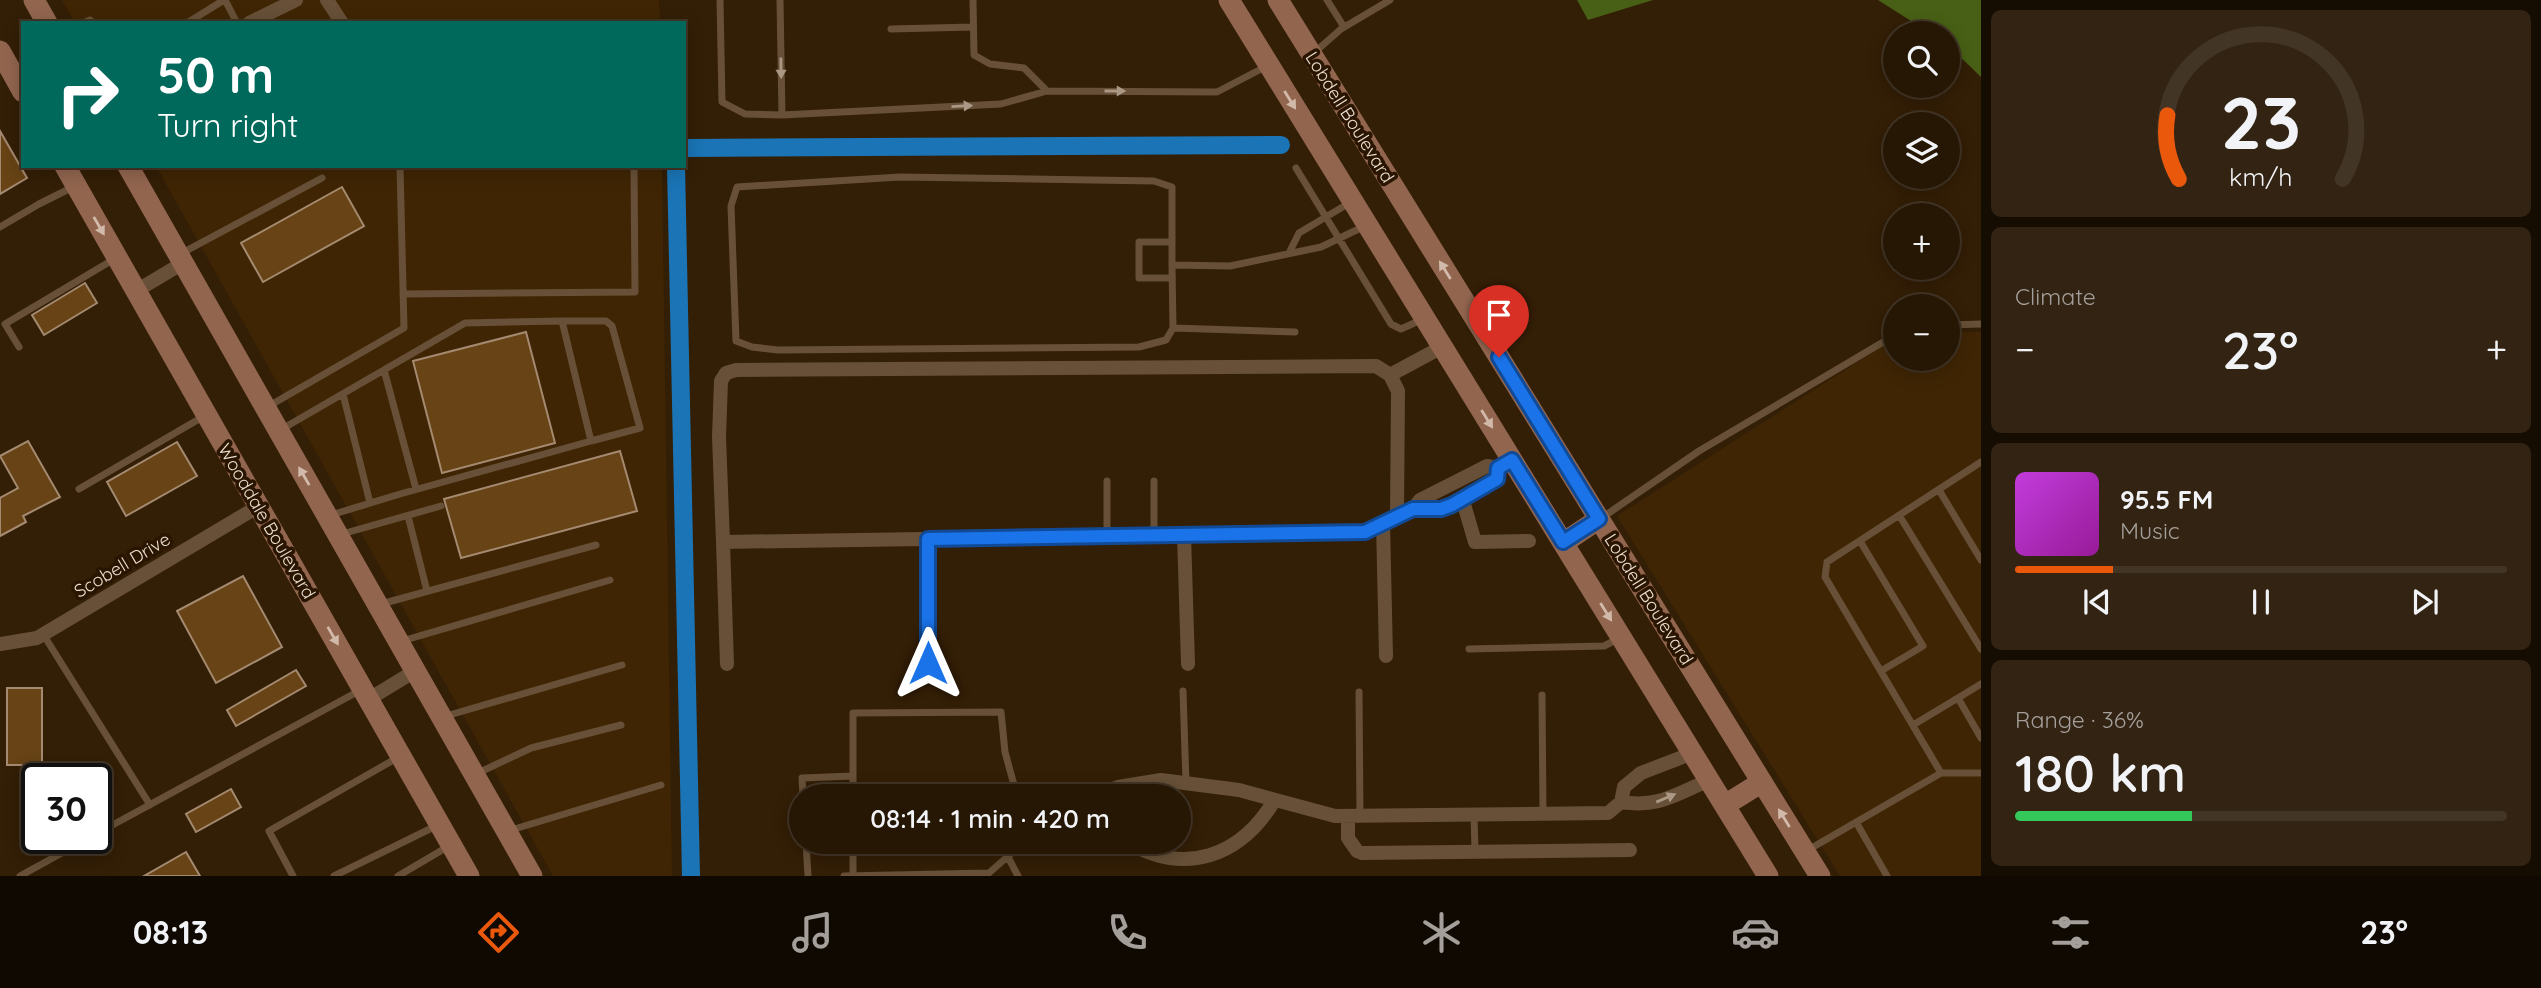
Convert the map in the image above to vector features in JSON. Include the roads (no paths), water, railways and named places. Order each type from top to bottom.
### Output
[{"type":"main road","points":[[35,0],[46,21]]},
{"type":"main road","points":[[1229,0],[1425,318],[1505,464],[1563,542],[1768,876]]},
{"type":"main road","name":"Lobdell Boulevard","points":[[1278,0],[1820,876]]},
{"type":"main road","points":[[0,51],[21,88]]},
{"type":"main road","name":"Wooddale Boulevard","points":[[66,168],[470,876]]},
{"type":"main road","points":[[129,168],[532,876]]},
{"type":"main road","points":[[1563,542],[1599,519]]},
{"type":"main road","points":[[1725,805],[1762,782]]},
{"type":"street","points":[[253,21],[296,0]]},
{"type":"street","points":[[327,0],[341,21]]},
{"type":"street","points":[[136,291],[181,259]]},
{"type":"street","points":[[1391,375],[1442,347]]},
{"type":"street","points":[[727,664],[719,437],[721,381],[726,373],[736,370],[1376,366],[1391,375],[1398,391],[1397,515]]},
{"type":"street","points":[[723,542],[1365,532],[1413,509],[1441,509],[1464,499],[1497,479],[1505,464]]},
{"type":"street","points":[[1413,509],[1420,500],[1487,466],[1505,464]]},
{"type":"street","points":[[1466,478],[1464,499],[1475,542],[1529,541]]},
{"type":"street","points":[[1443,488],[1464,499]]},
{"type":"street","name":"Scobell Drive","points":[[0,643],[37,638],[258,506]]},
{"type":"street","points":[[1383,523],[1386,656]]},
{"type":"street","points":[[1184,535],[1188,664]]},
{"type":"street","points":[[928,539],[928,663]]},
{"type":"street","points":[[366,694],[415,671]]},
{"type":"street","points":[[1191,785],[1239,790],[1335,817],[1608,813],[1621,802],[1624,787],[1641,774],[1693,754]]},
{"type":"street","points":[[1136,784],[1161,780],[1186,784]]},
{"type":"street","points":[[1621,802],[1642,805],[1654,803],[1710,780]]},
{"type":"street","points":[[1146,854],[1170,861],[1209,860],[1240,841],[1262,821],[1274,801]]},
{"type":"street","points":[[1354,817],[1348,838],[1357,851],[1630,850]]},
{"type":"lane","points":[[190,21],[224,0],[236,21]]},
{"type":"lane","points":[[720,0],[722,102],[745,114],[782,115],[1001,104],[1047,91],[1217,92],[1269,65]]},
{"type":"lane","points":[[780,0],[782,115]]},
{"type":"lane","points":[[973,0],[974,55],[990,64],[1024,68],[1047,91]]},
{"type":"lane","points":[[1327,0],[1344,27]]},
{"type":"lane","points":[[1312,55],[1344,27],[1386,1]]},
{"type":"lane","points":[[891,29],[973,27]]},
{"type":"lane","points":[[265,408],[404,328],[400,168]]},
{"type":"lane","points":[[403,294],[635,292],[634,168]]},
{"type":"lane","points":[[1296,168],[1391,324],[1401,329],[1425,318]]},
{"type":"lane","points":[[900,177],[1154,181],[1172,187],[1171,265],[1173,328],[1166,340],[1139,347],[778,351],[752,347],[736,341],[731,206],[737,187],[900,177]]},
{"type":"lane","points":[[181,259],[322,178]]},
{"type":"lane","points":[[0,227],[76,186]]},
{"type":"lane","points":[[1289,253],[1299,233],[1353,201]]},
{"type":"lane","points":[[1171,265],[1230,267],[1321,247],[1367,225]]},
{"type":"lane","points":[[1172,242],[1139,242],[1139,278],[1172,278]]},
{"type":"lane","points":[[19,347],[5,324],[117,257]]},
{"type":"lane","points":[[562,321],[591,440]]},
{"type":"lane","points":[[279,431],[465,323],[606,321],[612,326],[640,428],[370,503],[332,526]]},
{"type":"lane","points":[[1960,325],[1981,324]]},
{"type":"lane","points":[[1173,328],[1296,332]]},
{"type":"lane","points":[[1599,519],[1699,451],[1883,342]]},
{"type":"lane","points":[[384,370],[416,489]]},
{"type":"lane","points":[[343,394],[370,503]]},
{"type":"lane","points":[[79,489],[207,415]]},
{"type":"lane","points":[[1941,773],[1825,577],[1827,562],[1981,462]]},
{"type":"lane","points":[[1107,481],[1107,537]]},
{"type":"lane","points":[[1154,481],[1154,536]]},
{"type":"lane","points":[[1938,490],[1981,560]]},
{"type":"lane","points":[[332,526],[408,516],[441,506]]},
{"type":"lane","points":[[1899,515],[1981,649]]},
{"type":"lane","points":[[408,516],[427,591]]},
{"type":"lane","points":[[1860,541],[1923,646],[1881,671]]},
{"type":"lane","points":[[377,605],[596,545]]},
{"type":"lane","points":[[398,642],[610,580]]},
{"type":"lane","points":[[43,634],[150,805]]},
{"type":"lane","points":[[1469,649],[1604,646],[1622,638]]},
{"type":"lane","points":[[442,718],[622,665]]},
{"type":"lane","points":[[1913,725],[1981,684]]},
{"type":"lane","points":[[1183,691],[1186,784]]},
{"type":"lane","points":[[1354,817],[1359,692]]},
{"type":"lane","points":[[112,825],[366,694]]},
{"type":"lane","points":[[1542,695],[1543,814]]},
{"type":"lane","points":[[1958,698],[1981,738]]},
{"type":"lane","points":[[853,784],[853,713],[1001,712],[1005,752],[1014,784]]},
{"type":"lane","points":[[474,775],[531,748],[621,725]]},
{"type":"lane","points":[[293,876],[269,831],[401,756]]},
{"type":"lane","points":[[1805,852],[1941,773],[1981,773]]},
{"type":"lane","points":[[802,784],[802,778],[853,776]]},
{"type":"lane","points":[[506,832],[661,785]]},
{"type":"lane","points":[[1474,815],[1475,851]]},
{"type":"lane","points":[[1856,822],[1887,876]]},
{"type":"lane","points":[[334,876],[440,824]]},
{"type":"lane","points":[[398,876],[452,845]]},
{"type":"lane","points":[[20,876],[60,854]]},
{"type":"lane","points":[[807,854],[808,876]]},
{"type":"lane","points":[[853,854],[853,876]]},
{"type":"lane","points":[[845,876],[989,873],[1012,854]]},
{"type":"lane","points":[[1008,858],[1018,876]]},
{"type":"waterway","points":[[686,148],[1281,145]]},
{"type":"waterway","points":[[676,168],[691,876]]}]
